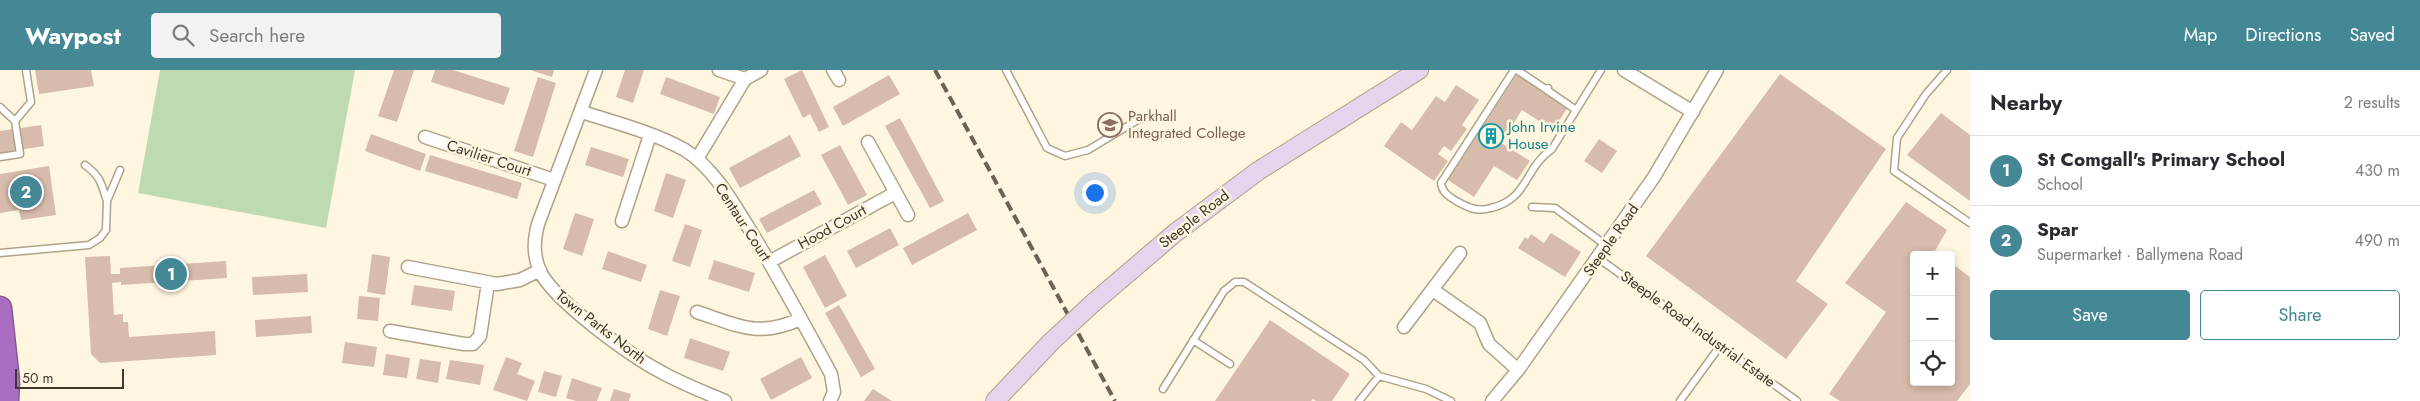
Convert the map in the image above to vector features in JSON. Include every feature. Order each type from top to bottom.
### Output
[{"type":"highway","points":[[0,308],[7,391],[18,401]]},
{"type":"street","name":"Town Parks North","points":[[596,70],[535,235],[534,249],[540,270],[552,288],[566,301],[639,358],[662,373],[725,401]]},
{"type":"street","points":[[719,70],[745,80]]},
{"type":"street","points":[[696,159],[745,80],[761,70]]},
{"type":"street","name":"Steeple Road","points":[[995,401],[1093,303],[1175,233],[1258,171],[1419,70]]},
{"type":"street","points":[[1624,70],[1693,112]]},
{"type":"street","name":"Steeple Road","points":[[1492,401],[1518,370],[1654,177],[1717,70]]},
{"type":"street","name":"Centaur Court","points":[[582,112],[650,135],[684,150],[696,159],[738,210],[801,319],[831,374],[834,392],[830,401]]},
{"type":"street","points":[[622,221],[650,135]]},
{"type":"street","name":"Cavilier Court","points":[[425,137],[554,180]]},
{"type":"street","points":[[868,142],[908,215]]},
{"type":"street","name":"Hood Court","points":[[769,262],[895,193]]},
{"type":"street","points":[[1404,327],[1460,253]]},
{"type":"street","points":[[408,267],[488,283],[513,282],[540,270]]},
{"type":"street","points":[[390,330],[473,344],[480,336],[488,283]]},
{"type":"street","points":[[1433,290],[1480,323],[1489,344],[1518,370]]},
{"type":"street","points":[[697,312],[760,331],[774,330],[801,319]]},
{"type":"lane","points":[[15,121],[31,102],[26,70]]},
{"type":"lane","points":[[1006,70],[1047,148],[1065,156],[1088,150],[1141,118]]},
{"type":"lane","points":[[1576,110],[1547,89],[1515,70],[1441,183],[1441,188],[1445,194],[1469,208],[1482,211],[1501,206],[1513,200],[1542,155],[1552,149],[1576,110],[1600,70]]},
{"type":"lane","points":[[1947,70],[1926,94],[1897,138],[1894,170],[1970,223]]},
{"type":"lane","points":[[0,107],[15,121],[20,154],[0,157]]},
{"type":"lane","points":[[0,253],[93,243],[106,230],[107,202],[100,179],[97,173],[85,165]]},
{"type":"lane","points":[[107,202],[120,170]]},
{"type":"lane","points":[[1532,207],[1555,208],[1607,246]]},
{"type":"lane","name":"Steeple Road Industrial Estate","points":[[1598,258],[1797,401]]},
{"type":"lane","points":[[1163,389],[1224,291],[1235,282],[1244,282],[1364,360],[1379,376],[1426,388],[1451,401]]},
{"type":"lane","points":[[1193,340],[1230,364]]},
{"type":"lane","points":[[1680,401],[1720,346]]},
{"type":"lane","points":[[1359,401],[1379,376]]},
{"type":"green space","points":[[160,70],[355,70],[326,228],[138,193]]},
{"type":"building","points":[[35,70],[91,70],[94,86],[39,94]]},
{"type":"building","points":[[394,70],[414,70],[397,122],[378,116]]},
{"type":"building","points":[[435,70],[453,70],[510,88],[504,105],[431,82]]},
{"type":"building","points":[[530,70],[554,70],[552,77]]},
{"type":"building","points":[[625,70],[644,70],[633,103],[616,97]]},
{"type":"building","points":[[802,70],[829,127],[819,132],[810,114],[803,118],[784,79]]},
{"type":"building","name":"John Irvine House","points":[[1517,74],[1568,107],[1553,130],[1522,110],[1501,143],[1530,161],[1517,180],[1494,166],[1474,197],[1448,180]]},
{"type":"building","points":[[1780,74],[1886,149],[1796,281],[1828,304],[1786,359],[1646,256]]},
{"type":"building","points":[[889,75],[900,94],[843,126],[833,107]]},
{"type":"building","points":[[538,77],[556,83],[533,157],[514,151]]},
{"type":"building","points":[[666,77],[720,97],[714,114],[660,94]]},
{"type":"building","points":[[1456,85],[1479,100],[1462,125],[1467,129],[1451,151],[1444,146],[1438,154],[1448,161],[1434,181],[1384,146],[1401,122],[1412,130],[1436,96],[1445,102]]},
{"type":"building","points":[[1941,113],[1970,135],[1970,201],[1907,155]]},
{"type":"building","points":[[900,118],[944,201],[930,208],[885,126]]},
{"type":"building","points":[[41,125],[44,146],[0,153],[0,131]]},
{"type":"building","points":[[371,134],[426,154],[420,171],[365,151]]},
{"type":"building","points":[[790,135],[801,156],[740,188],[729,168]]},
{"type":"building","points":[[1599,139],[1617,151],[1602,173],[1584,161]]},
{"type":"building","points":[[840,145],[867,195],[848,205],[821,155]]},
{"type":"building","points":[[591,147],[629,159],[623,177],[585,165]]},
{"type":"building","points":[[430,155],[522,183],[517,199],[425,171]]},
{"type":"building","points":[[49,166],[56,215],[21,220],[19,210],[0,213],[0,174]]},
{"type":"building","points":[[666,173],[686,180],[673,218],[654,211]]},
{"type":"building","points":[[814,190],[822,204],[767,233],[759,219]]},
{"type":"building","points":[[1906,202],[1947,230],[1935,251],[1910,251],[1910,386],[1955,386],[1955,266],[1970,277],[1970,384],[1957,401],[1840,401],[1829,394],[1886,312],[1845,283]]},
{"type":"building","points":[[575,213],[594,219],[582,256],[563,249]]},
{"type":"building","points":[[968,213],[977,230],[912,265],[903,248]]},
{"type":"building","points":[[685,224],[702,230],[690,267],[672,261]]},
{"type":"building","points":[[890,228],[899,245],[856,268],[847,251]]},
{"type":"building","points":[[1551,233],[1581,252],[1565,277],[1518,248],[1525,237],[1528,239],[1531,234],[1544,243]]},
{"type":"building","points":[[608,251],[647,265],[641,282],[602,269]]},
{"type":"building","points":[[372,254],[390,257],[385,295],[367,292]]},
{"type":"building","points":[[825,255],[847,296],[825,308],[803,267]]},
{"type":"building","points":[[110,256],[111,274],[120,274],[120,268],[226,261],[227,278],[121,285],[121,282],[112,283],[114,315],[123,314],[123,322],[128,322],[129,337],[215,331],[216,355],[100,363],[91,354],[85,257]]},
{"type":"building","points":[[714,260],[755,273],[749,292],[708,279]]},
{"type":"building","points":[[307,274],[308,292],[253,295],[252,277]]},
{"type":"building","points":[[414,285],[455,291],[452,311],[411,305]]},
{"type":"building","points":[[660,290],[680,296],[667,336],[648,329]]},
{"type":"building","points":[[359,296],[380,298],[378,321],[357,319]]},
{"type":"building","points":[[839,305],[875,369],[861,377],[825,313]]},
{"type":"building","points":[[311,316],[312,333],[256,337],[255,320]]},
{"type":"building","points":[[1270,320],[1350,374],[1332,401],[1316,401],[1313,399],[1311,401],[1215,401]]},
{"type":"building","points":[[690,338],[730,352],[723,371],[684,358]]},
{"type":"building","points":[[345,342],[377,347],[374,367],[342,363]]},
{"type":"building","points":[[386,354],[410,358],[407,378],[383,375]]},
{"type":"building","points":[[506,357],[522,363],[517,374],[535,381],[527,401],[493,390]]},
{"type":"building","points":[[801,357],[812,378],[771,400],[760,379]]},
{"type":"building","points":[[420,359],[441,362],[438,383],[416,379]]},
{"type":"building","points":[[450,360],[484,365],[480,385],[446,379]]},
{"type":"building","points":[[544,371],[562,376],[556,397],[538,392]]},
{"type":"building","points":[[572,378],[602,388],[597,401],[576,401],[566,398]]},
{"type":"building","points":[[614,389],[631,394],[629,401],[610,401]]},
{"type":"building","points":[[873,389],[892,401],[864,401]]},
{"type":"railway","points":[[935,70],[1115,401]]},
{"type":"place","name":"Parkhall Integrated College","points":[[1110,125]]},
{"type":"place","name":"John Irvine House","points":[[1491,136]]},
{"type":"place","name":"Spar","points":[[26,192]]},
{"type":"place","name":"St Comgall's Primary School","points":[[171,274]]}]
